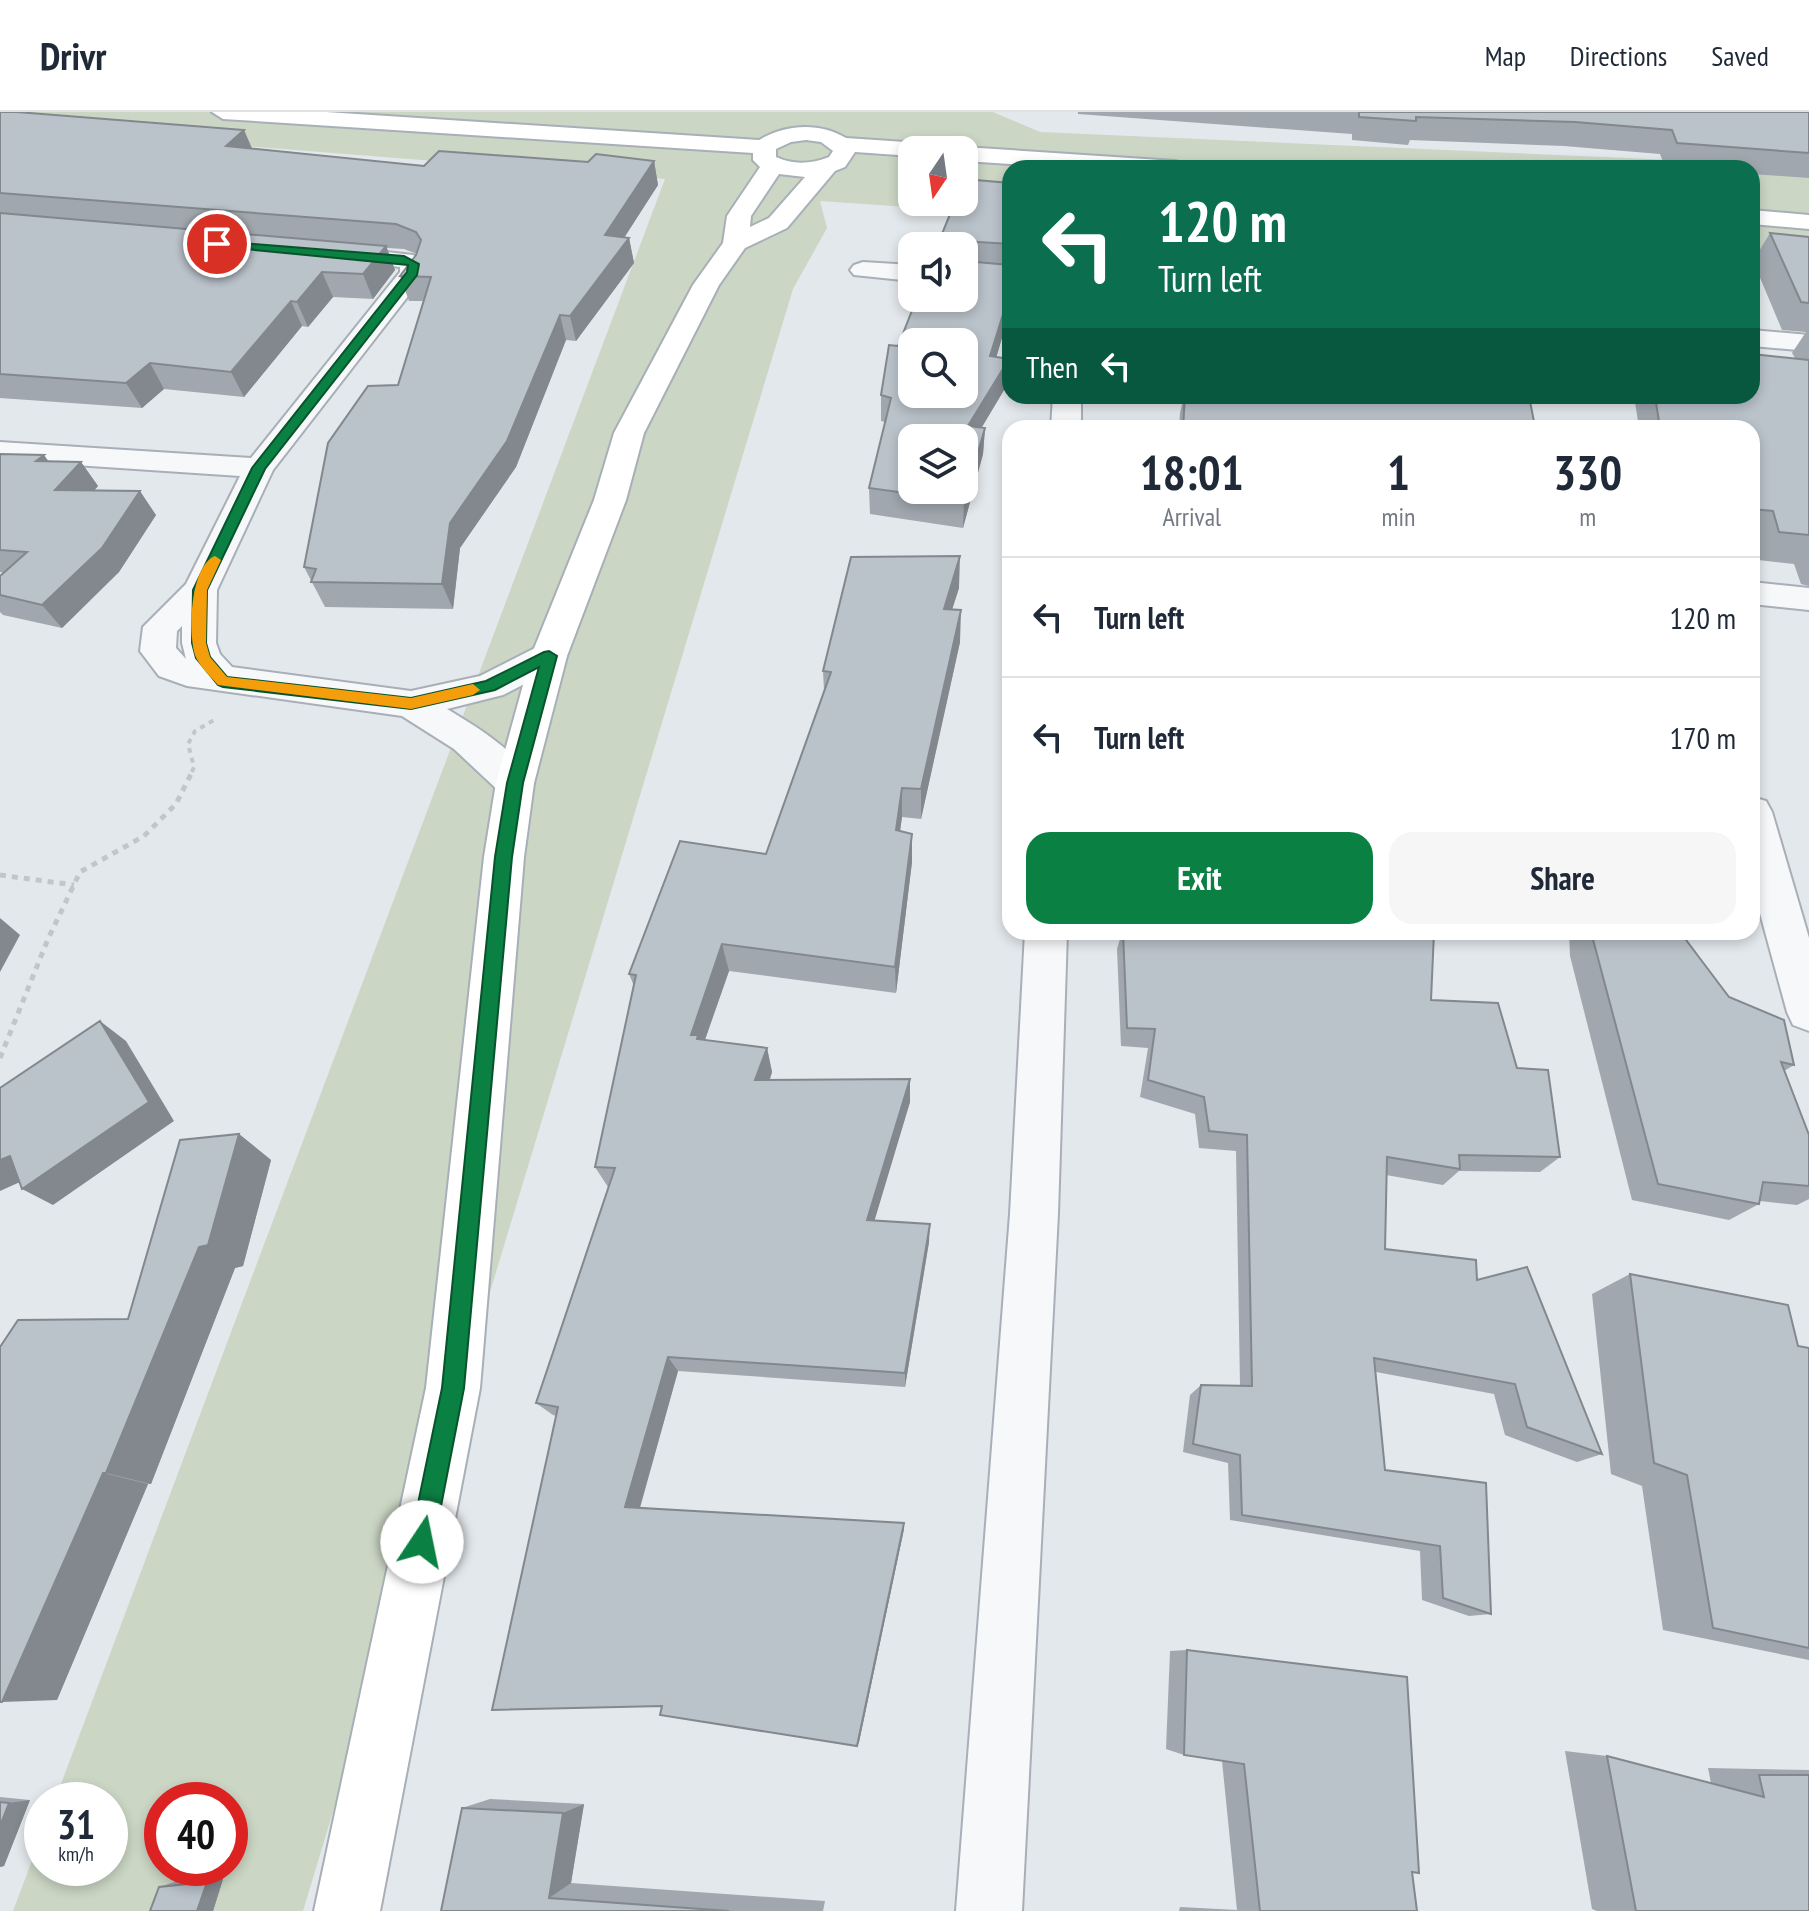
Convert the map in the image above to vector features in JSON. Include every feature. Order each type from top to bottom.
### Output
[{"type":"street","points":[[223,112],[768,156],[798,170],[835,157],[898,152]]},
{"type":"street","points":[[736,243],[739,216],[768,156],[781,137],[821,135],[835,157]]},
{"type":"street","points":[[978,155],[1054,160]]},
{"type":"street","points":[[835,157],[898,164]]},
{"type":"street","points":[[347,1911],[453,1388],[504,857],[515,783],[549,656],[610,500],[629,433],[706,285],[736,243],[778,223],[835,157]]},
{"type":"street","points":[[978,169],[1002,170]]},
{"type":"street","points":[[1760,205],[1809,208]]},
{"type":"street","points":[[1760,218],[1809,222]]},
{"type":"street","points":[[310,252],[404,260],[414,264],[413,273],[259,468],[200,590],[199,643],[203,658],[223,681],[411,704],[490,686],[549,656]]},
{"type":"street","points":[[863,270],[898,272]]},
{"type":"street","points":[[1760,339],[1809,343]]},
{"type":"street","points":[[0,451],[259,468]]},
{"type":"street","points":[[1760,594],[1809,599]]},
{"type":"street","points":[[411,704],[467,739],[515,783]]},
{"type":"street","points":[[1760,840],[1809,1012]]},
{"type":"street","points":[[989,1911],[1034,1214],[1046,940]]},
{"type":"path","points":[[0,1058],[48,939],[80,872],[144,836],[176,804],[194,767],[188,744],[195,731],[213,721],[228,704],[223,681]]},
{"type":"path","points":[[0,875],[74,885]]},
{"type":"green space","points":[[0,112],[993,112],[1040,132],[1673,160],[1002,160],[1002,213],[978,212],[978,136],[898,136],[898,206],[820,201],[827,228],[793,289],[303,1911],[13,1911],[24,1882],[24,1886],[128,1886],[128,1782],[62,1782],[665,179],[0,127]]},
{"type":"green space","points":[[1760,164],[1809,166],[1809,270],[1760,267]]},
{"type":"building","points":[[0,112],[244,130],[226,146],[424,166],[439,151],[588,162],[596,154],[654,161],[605,235],[629,238],[570,316],[560,315],[507,441],[450,523],[442,584],[311,582],[316,569],[304,567],[328,443],[368,386],[398,385],[431,277],[400,276],[416,255],[421,240],[416,232],[396,224],[0,193]]},
{"type":"building","points":[[1359,112],[1809,112],[1809,153],[1677,143],[1672,130],[1575,122],[1416,117],[1416,121],[1359,117]]},
{"type":"building","points":[[978,180],[1002,182],[1002,243],[978,242],[978,232],[943,232],[949,216],[978,216]]},
{"type":"building","points":[[0,213],[386,246],[363,274],[322,272],[297,302],[291,301],[231,372],[150,363],[126,383],[0,374]]},
{"type":"building","points":[[1770,233],[1809,237],[1809,303],[1801,302]]},
{"type":"building","points":[[978,262],[1002,264],[1002,318],[990,356],[1002,358],[1002,370],[969,424],[898,424],[898,492],[869,488],[891,398],[881,395],[889,345],[898,346],[898,408],[978,408],[978,328],[905,328],[911,312],[978,312]]},
{"type":"building","points":[[1760,355],[1809,360],[1809,535],[1779,532],[1773,511],[1760,510],[1760,420],[1659,420],[1656,404],[1760,404]]},
{"type":"building","points":[[1184,404],[1531,404],[1534,420],[1184,420]]},
{"type":"building","points":[[978,427],[985,428],[978,452]]},
{"type":"building","points":[[0,454],[44,455],[36,461],[81,462],[55,490],[140,491],[102,548],[42,605],[0,595],[0,576],[27,552],[0,550]]},
{"type":"building","points":[[960,556],[944,609],[961,610],[921,789],[902,788],[896,830],[912,834],[895,967],[722,944],[691,1035],[698,1035],[697,1039],[767,1048],[755,1080],[910,1079],[867,1220],[930,1224],[905,1373],[668,1357],[625,1507],[904,1523],[857,1746],[660,1715],[662,1706],[492,1710],[558,1407],[536,1403],[615,1168],[595,1167],[636,975],[629,974],[680,841],[766,854],[831,672],[823,671],[851,557]]},
{"type":"building","points":[[1123,940],[1434,940],[1431,1000],[1498,1003],[1517,1068],[1548,1070],[1560,1157],[1459,1155],[1460,1169],[1387,1157],[1385,1249],[1476,1260],[1477,1280],[1527,1267],[1602,1454],[1527,1427],[1515,1384],[1374,1358],[1385,1470],[1486,1483],[1491,1614],[1443,1598],[1440,1546],[1242,1515],[1240,1455],[1193,1444],[1201,1385],[1252,1386],[1247,1135],[1209,1131],[1204,1097],[1148,1080],[1155,1029],[1127,1028]]},
{"type":"building","points":[[1593,940],[1686,940],[1729,997],[1784,1020],[1794,1065],[1781,1062],[1809,1135],[1809,1186],[1763,1182],[1759,1204],[1658,1184]]},
{"type":"building","points":[[100,1021],[149,1102],[22,1189],[10,1156],[0,1160],[0,1088]]},
{"type":"building","points":[[239,1134],[208,1245],[199,1247],[106,1473],[103,1473],[0,1702],[0,1347],[18,1320],[128,1319],[180,1140]]},
{"type":"building","points":[[1630,1274],[1788,1305],[1798,1346],[1809,1348],[1809,1648],[1713,1628],[1687,1475],[1654,1463]]},
{"type":"building","points":[[1187,1650],[1407,1677],[1419,1873],[1412,1872],[1417,1911],[1260,1911],[1244,1764],[1184,1755]]},
{"type":"building","points":[[1607,1756],[1764,1797],[1759,1775],[1809,1775],[1809,1911],[1636,1911]]},
{"type":"building","points":[[0,1802],[9,1803],[0,1826]]},
{"type":"building","points":[[462,1808],[563,1813],[549,1898],[729,1911],[441,1911]]},
{"type":"building","points":[[206,1886],[197,1911],[150,1911],[159,1887]]},
{"type":"slow traffic","points":[[215,560],[200,590],[199,643],[203,658],[223,681],[411,704],[473,690]]},
{"type":"route","points":[[217,244],[404,260],[414,264],[413,273],[259,468],[200,590],[199,643],[203,658],[223,681],[411,704],[490,686],[549,656],[515,783],[504,857],[453,1388],[422,1542]]}]
